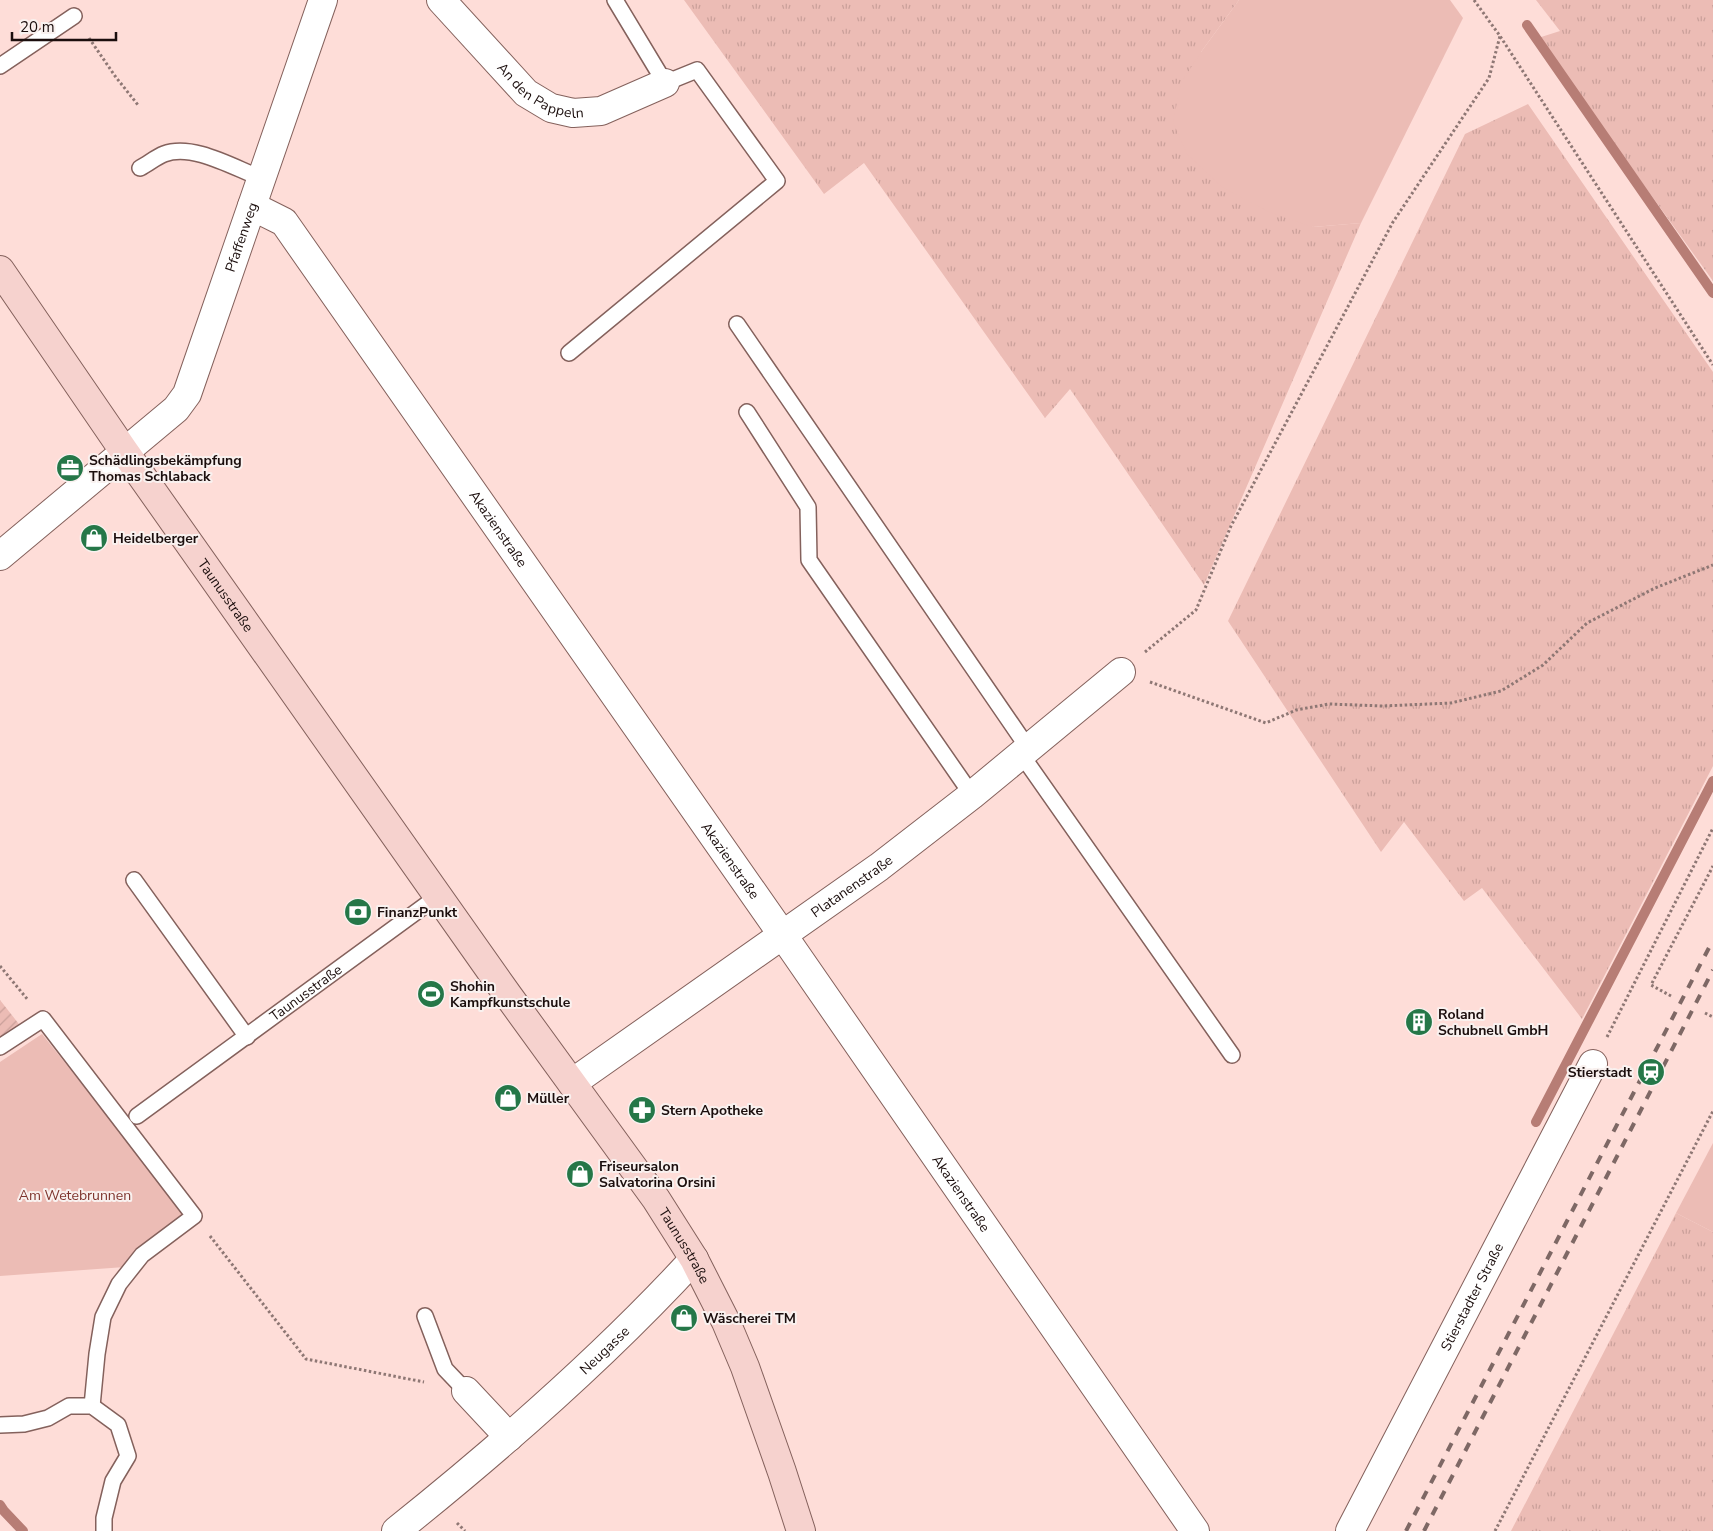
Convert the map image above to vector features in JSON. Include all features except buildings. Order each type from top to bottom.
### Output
[{"type":"street","name":"Pfaffenweg","points":[[0,556],[176,409],[187,394],[323,0]]},
{"type":"street","name":"An den Pappeln","points":[[441,0],[526,94],[550,108],[573,113],[601,111],[666,82]]},
{"type":"street","name":"Akazienstraße","points":[[252,206],[284,222],[782,935],[1194,1531]]},
{"type":"street","name":"Taunusstraße","points":[[0,270],[124,451],[438,896],[656,1199],[694,1258],[726,1322],[745,1367],[801,1531]]},
{"type":"street","name":"Platanenstraße","points":[[572,1083],[879,867],[972,795],[1121,672]]},
{"type":"street","name":"Stierstadter Straße","points":[[1350,1531],[1593,1064]]},
{"type":"street","name":"Neugasse","points":[[396,1531],[572,1382],[666,1289],[694,1258]]},
{"type":"street","points":[[466,1390],[509,1437]]},
{"type":"lane","points":[[569,353],[777,182],[697,70],[666,82],[615,0]]},
{"type":"lane","points":[[0,66],[74,16]]},
{"type":"lane","points":[[140,168],[164,154],[186,150],[204,155],[261,178]]},
{"type":"lane","points":[[738,324],[1024,751],[1232,1055]]},
{"type":"lane","points":[[747,412],[808,506],[809,560],[972,795]]},
{"type":"lane","points":[[134,880],[247,1037]]},
{"type":"lane","name":"Taunusstraße","points":[[137,1116],[438,896]]},
{"type":"lane","points":[[0,1047],[43,1019],[194,1216],[142,1255],[119,1284],[103,1317],[92,1406]]},
{"type":"lane","points":[[425,1316],[445,1369],[466,1390]]},
{"type":"lane","points":[[3,1426],[24,1424],[48,1418],[69,1406],[92,1406],[118,1425],[128,1456],[112,1480],[104,1518],[104,1531]]},
{"type":"path","points":[[1474,0],[1500,36],[1713,365]]},
{"type":"path","points":[[74,16],[115,76],[138,105]]},
{"type":"path","points":[[1121,672],[1196,610],[1231,526],[1393,222],[1489,78],[1500,36]]},
{"type":"path","points":[[1121,672],[1266,723],[1296,710],[1329,704],[1383,706],[1451,703],[1501,691],[1543,665],[1587,623],[1655,588],[1713,565]]},
{"type":"path","points":[[1593,1064],[1713,828]]},
{"type":"path","points":[[1671,996],[1651,985],[1713,866]]},
{"type":"path","points":[[0,966],[43,1019]]},
{"type":"path","points":[[1705,1013],[1713,1018]]},
{"type":"path","points":[[1494,1531],[1713,1111]]},
{"type":"path","points":[[194,1216],[306,1358],[466,1390]]},
{"type":"green space","points":[[684,0],[1239,0],[1201,52],[1313,227],[1361,223],[1204,585],[1070,389],[1045,418],[864,163],[824,194]]},
{"type":"green space","points":[[1239,0],[1450,0],[1463,18],[1361,223],[1313,227],[1269,212],[1222,187],[1187,154],[1173,122],[1181,83]]},
{"type":"green space","points":[[1536,0],[1713,0],[1713,281],[1538,38],[1560,31]]},
{"type":"green space","points":[[1528,104],[1713,372],[1713,766],[1582,1019],[1482,888],[1464,901],[1404,822],[1381,852],[1228,621],[1465,134]]},
{"type":"green space","points":[[0,1000],[22,1028],[0,1040]]},
{"type":"green space","name":"Am Wetebrunnen","points":[[42,1034],[189,1218],[125,1267],[0,1276],[0,1062]]},
{"type":"green space","points":[[1713,1143],[1713,1232],[1676,1213]]},
{"type":"green space","points":[[1676,1213],[1713,1232],[1713,1531],[1511,1531]]},
{"type":"waterway","points":[[1527,25],[1713,293]]},
{"type":"waterway","points":[[1536,1122],[1713,781]]},
{"type":"waterway","points":[[0,1505],[23,1531]]},
{"type":"railway","points":[[1406,1531],[1713,940]]},
{"type":"railway","points":[[1424,1531],[1713,970]]},
{"type":"place","name":"Schädlingsbekämpfung Thomas Schlaback","points":[[70,468]]},
{"type":"place","name":"Heidelberger","points":[[94,538]]},
{"type":"place","name":"FinanzPunkt","points":[[358,912]]},
{"type":"place","name":"Shohin Kampfkunstschule","points":[[431,994]]},
{"type":"place","name":"Roland Schubnell GmbH","points":[[1419,1022]]},
{"type":"place","name":"Stierstadt","points":[[1651,1072]]},
{"type":"place","name":"Müller","points":[[508,1098]]},
{"type":"place","name":"Stern Apotheke","points":[[642,1110]]},
{"type":"place","name":"Friseursalon Salvatorina Orsini","points":[[580,1174]]},
{"type":"place","name":"Wäscherei TM","points":[[684,1318]]}]
